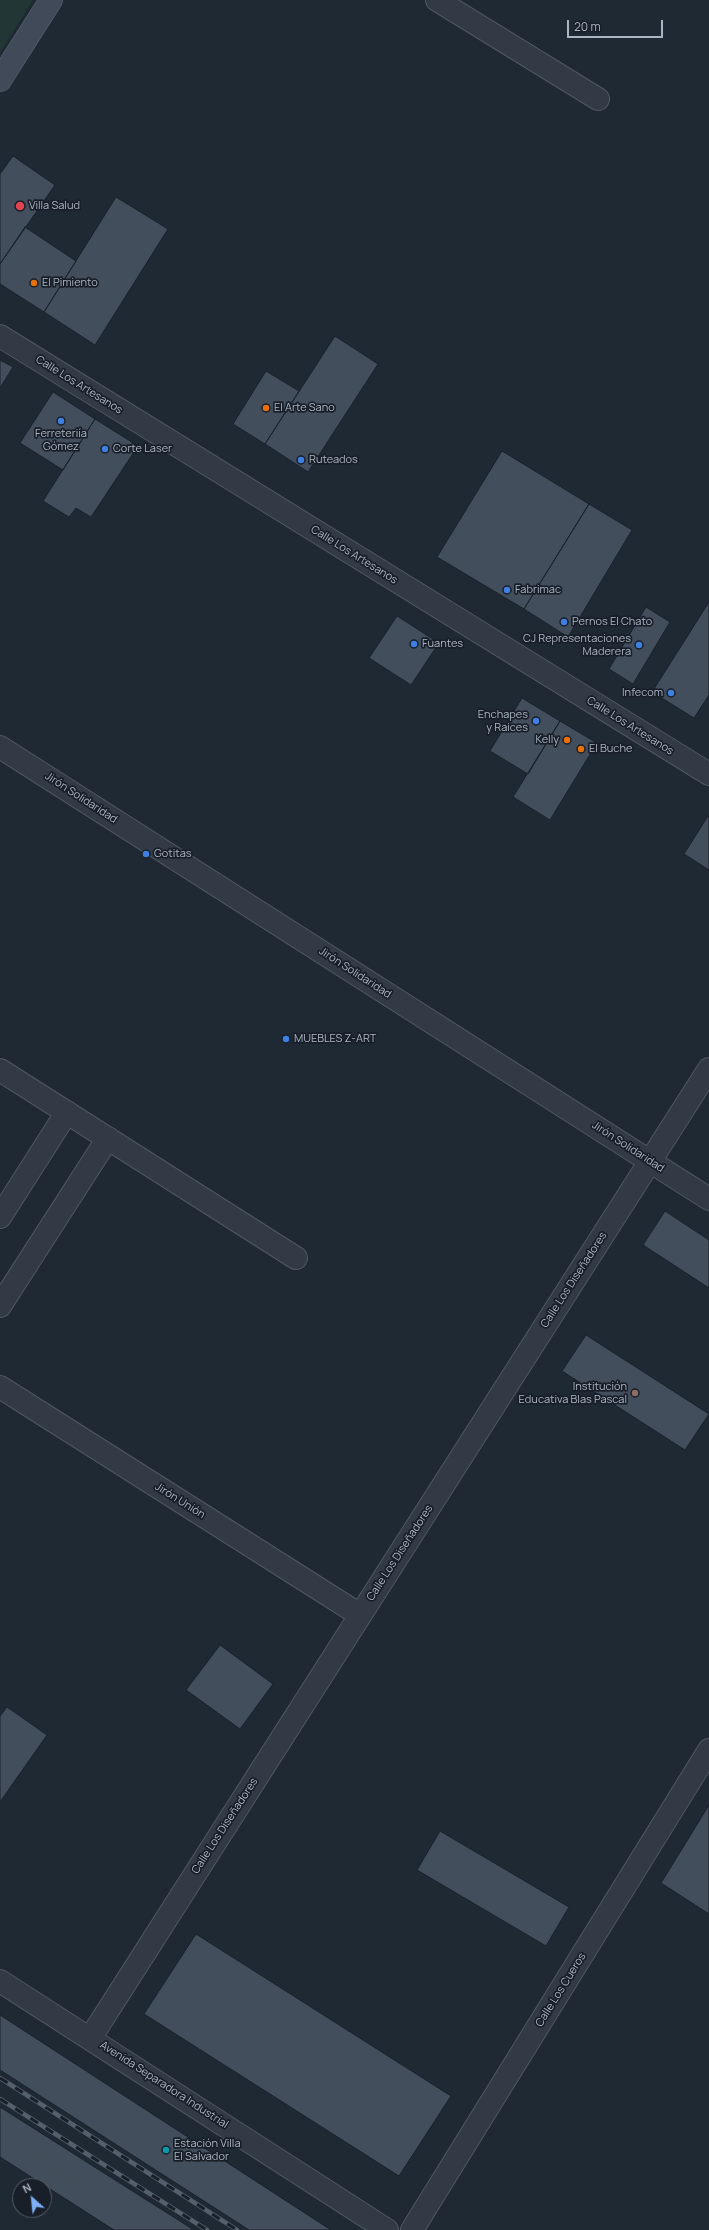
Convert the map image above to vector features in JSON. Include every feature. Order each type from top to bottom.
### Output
[{"type":"main road","points":[[0,80],[51,0]]},
{"type":"street","points":[[437,0],[598,99]]},
{"type":"street","name":"Calle Los Artesanos","points":[[0,336],[709,774]]},
{"type":"street","name":"Jirón Solidaridad","points":[[0,746],[709,1199]]},
{"type":"street","name":"Calle Los Diseñadores","points":[[91,2037],[709,1069]]},
{"type":"street","points":[[0,1070],[296,1258]]},
{"type":"street","points":[[0,1216],[67,1112]]},
{"type":"street","points":[[0,1306],[108,1138]]},
{"type":"street","name":"Jirón Unión","points":[[0,1388],[360,1615]]},
{"type":"street","name":"Calle Los Cueros","points":[[412,2230],[709,1750]]},
{"type":"street","name":"Avenida Separadora Industrial","points":[[0,1981],[91,2037],[387,2230]]},
{"type":"path","points":[[34,2155],[84,2186]]},
{"type":"green space","points":[[0,0],[33,0],[0,53]]},
{"type":"building","name":"Villa Salud","points":[[13,156],[55,185],[0,264],[0,174]]},
{"type":"building","points":[[116,197],[168,229],[95,345],[44,312]]},
{"type":"building","points":[[25,227],[76,261],[44,312],[0,284],[0,264]]},
{"type":"building","points":[[335,336],[378,364],[308,472],[265,444]]},
{"type":"building","points":[[0,360],[13,367],[0,388]]},
{"type":"building","name":"El Arte Sano","points":[[266,371],[299,391],[265,444],[233,424]]},
{"type":"building","points":[[53,392],[95,419],[63,470],[20,443]]},
{"type":"building","points":[[95,419],[138,446],[91,517],[76,508],[69,517],[43,501]]},
{"type":"building","points":[[502,451],[589,504],[524,609],[437,557]]},
{"type":"building","points":[[589,504],[632,530],[568,637],[524,609]]},
{"type":"building","points":[[709,602],[709,695],[694,718],[652,692]]},
{"type":"building","name":"CJ Representaciones Maderera","points":[[646,607],[670,622],[633,684],[609,669]]},
{"type":"building","points":[[397,616],[439,643],[411,685],[369,658]]},
{"type":"building","points":[[522,698],[560,721],[528,774],[490,751]]},
{"type":"building","points":[[560,721],[597,743],[550,820],[513,797]]},
{"type":"building","points":[[708,816],[709,817],[709,870],[684,854]]},
{"type":"building","points":[[665,1211],[709,1240],[709,1288],[643,1245]]},
{"type":"building","name":"Institución Educativa Blas Pascal","points":[[586,1335],[709,1414],[685,1450],[562,1371]]},
{"type":"building","points":[[220,1645],[273,1684],[240,1729],[186,1690]]},
{"type":"building","points":[[7,1707],[47,1735],[0,1802],[0,1716]]},
{"type":"building","points":[[709,1805],[709,1914],[661,1883]]},
{"type":"building","points":[[440,1831],[569,1907],[546,1946],[417,1870]]},
{"type":"building","points":[[196,1934],[451,2096],[399,2176],[144,2014]]},
{"type":"building","name":"Estación Villa El Salvador","points":[[0,2015],[331,2230],[249,2230],[0,2070]]},
{"type":"building","points":[[0,2107],[194,2230],[114,2230],[52,2190],[52,2178],[33,2178],[0,2157]]},
{"type":"railway","points":[[0,2078],[237,2230]]},
{"type":"railway","points":[[0,2099],[207,2230]]},
{"type":"place","name":"Villa Salud","points":[[20,206]]},
{"type":"place","name":"El Pimiento","points":[[34,283]]},
{"type":"place","name":"El Arte Sano","points":[[266,408]]},
{"type":"place","name":"Ferreteriía Gómez","points":[[61,421]]},
{"type":"place","name":"Corte Laser","points":[[105,449]]},
{"type":"place","name":"Ruteados","points":[[301,460]]},
{"type":"place","name":"Fabrimac","points":[[507,590]]},
{"type":"place","name":"Pernos El Chato","points":[[564,622]]},
{"type":"place","name":"Fuantes","points":[[414,644]]},
{"type":"place","name":"CJ Representaciones Maderera","points":[[639,645]]},
{"type":"place","name":"Infecom","points":[[671,693]]},
{"type":"place","name":"Enchapes y Raices","points":[[536,721]]},
{"type":"place","name":"Kelly","points":[[567,740]]},
{"type":"place","name":"El Buche","points":[[581,749]]},
{"type":"place","name":"Gotitas","points":[[146,854]]},
{"type":"place","name":"MUEBLES Z-ART","points":[[286,1039]]},
{"type":"place","name":"Institución Educativa Blas Pascal","points":[[635,1393]]},
{"type":"place","name":"Estación Villa El Salvador","points":[[166,2150]]}]
